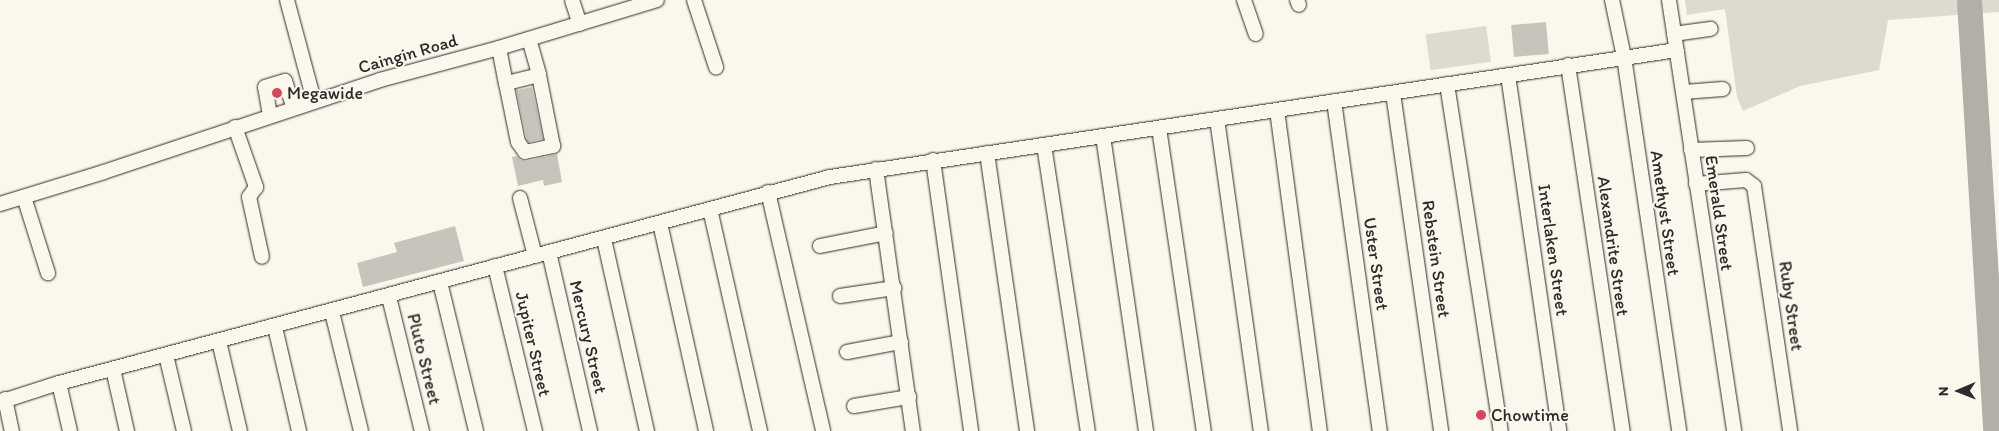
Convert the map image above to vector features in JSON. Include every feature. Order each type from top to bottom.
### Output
[{"type":"street","points":[[287,0],[314,101]]},
{"type":"street","points":[[572,0],[580,24]]},
{"type":"street","points":[[694,0],[716,67]]},
{"type":"street","points":[[1244,0],[1256,34]]},
{"type":"street","name":"Amethyst Street","points":[[1612,0],[1624,57],[1679,431]]},
{"type":"street","name":"Emerald Street","points":[[1669,0],[1734,431]]},
{"type":"street","name":"Caingin Road","points":[[0,204],[380,80],[500,48],[580,24],[647,1]]},
{"type":"street","points":[[1674,34],[1711,28]]},
{"type":"street","points":[[500,48],[518,142],[525,152],[553,146],[539,75],[528,39]]},
{"type":"street","points":[[12,431],[2,400],[59,383],[332,312],[495,266],[604,239],[768,192],[830,177],[933,160],[1676,50]]},
{"type":"street","name":"Alexandrite Street","points":[[1568,65],[1623,431]]},
{"type":"street","points":[[506,83],[539,75]]},
{"type":"street","name":"Interlaken Street","points":[[1508,75],[1559,431]]},
{"type":"street","points":[[270,116],[265,87],[285,81],[294,108]]},
{"type":"street","points":[[1447,84],[1500,431]]},
{"type":"street","points":[[1683,92],[1724,89]]},
{"type":"street","name":"Rebstein Street","points":[[1393,93],[1441,431]]},
{"type":"street","name":"Uster Street","points":[[1334,101],[1380,431]]},
{"type":"street","points":[[1277,110],[1320,431]]},
{"type":"street","points":[[1217,119],[1261,431]]},
{"type":"street","points":[[235,128],[256,187],[250,197],[262,257]]},
{"type":"street","points":[[1159,128],[1204,431]]},
{"type":"street","points":[[1103,136],[1146,431]]},
{"type":"street","points":[[1044,145],[1088,431]]},
{"type":"street","points":[[1691,150],[1747,148]]},
{"type":"street","points":[[987,153],[1027,431]]},
{"type":"street","points":[[933,160],[970,431]]},
{"type":"street","points":[[876,169],[913,431]]},
{"type":"street","name":"Ruby Street","points":[[1696,184],[1746,180],[1754,186],[1790,431]]},
{"type":"street","points":[[768,192],[823,431]]},
{"type":"street","points":[[24,197],[48,273]]},
{"type":"street","points":[[520,198],[535,256]]},
{"type":"street","points":[[710,209],[760,431]]},
{"type":"street","points":[[660,223],[706,431]]},
{"type":"street","points":[[820,246],[886,233]]},
{"type":"street","points":[[604,239],[647,431]]},
{"type":"street","name":"Mercury Street","points":[[549,252],[590,431]]},
{"type":"street","name":"Jupiter Street","points":[[495,266],[535,431]]},
{"type":"street","points":[[440,282],[476,431]]},
{"type":"street","points":[[840,296],[894,288]]},
{"type":"street","name":"Pluto Street","points":[[389,296],[422,431]]},
{"type":"street","points":[[332,312],[361,431]]},
{"type":"street","points":[[275,327],[300,431]]},
{"type":"street","points":[[219,341],[240,431]]},
{"type":"street","points":[[847,352],[901,342]]},
{"type":"street","points":[[166,355],[184,431]]},
{"type":"street","points":[[113,369],[127,431]]},
{"type":"street","points":[[59,383],[70,431]]},
{"type":"street","points":[[854,406],[909,397]]},
{"type":"shaded area","points":[[1685,0],[1999,0],[1999,12],[1888,20],[1879,70],[1800,86],[1743,111],[1737,97],[1725,9],[1687,15]]},
{"type":"shaded area","points":[[1486,26],[1491,62],[1431,70],[1426,34]]},
{"type":"building","points":[[1546,22],[1549,54],[1514,57],[1511,25]]},
{"type":"building","points":[[532,87],[543,139],[527,142],[516,90]]},
{"type":"building","points":[[557,154],[562,182],[544,186],[543,180],[518,186],[512,157],[517,156],[521,160],[527,161]]},
{"type":"building","points":[[455,226],[464,261],[363,287],[357,263],[397,252],[394,243]]},
{"type":"waterway","points":[[1969,0],[1995,431]]},
{"type":"place","name":"Megawide","points":[[277,93]]},
{"type":"place","name":"Chowtime","points":[[1481,415]]}]
